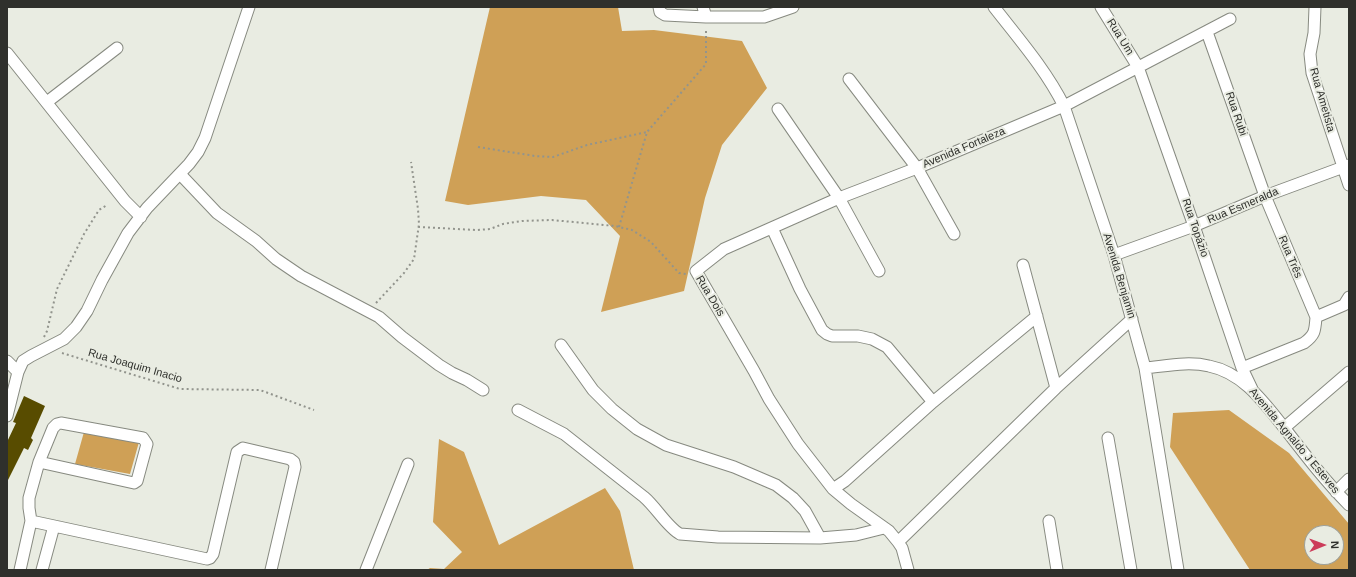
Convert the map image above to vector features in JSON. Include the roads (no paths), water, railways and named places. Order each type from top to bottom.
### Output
[{"type":"street","points":[[7,416],[18,372],[23,361],[45,343],[64,339],[76,327],[88,311],[102,280],[128,233],[198,152],[205,138],[249,7]]},
{"type":"street","points":[[659,7],[660,12],[665,15],[704,12],[764,17],[793,7]]},
{"type":"street","name":"Avenida Benjamin","points":[[994,7],[1038,63],[1064,106],[1114,255],[1145,368],[1178,570]]},
{"type":"street","name":"Rua Um","points":[[1101,7],[1138,67]]},
{"type":"street","name":"Rua Ametista","points":[[1315,7],[1314,33],[1310,54],[1312,73],[1346,167],[1349,185]]},
{"type":"street","name":"Avenida Fortaleza","points":[[696,271],[724,248],[839,198],[917,168],[1064,106],[1230,19]]},
{"type":"street","name":"Rua Rubi","points":[[1207,32],[1265,196]]},
{"type":"street","points":[[47,102],[117,48]]},
{"type":"street","points":[[7,53],[125,200],[141,217]]},
{"type":"street","name":"Rua Topázio","points":[[1138,67],[1242,368],[1252,389]]},
{"type":"street","points":[[849,78],[917,168],[954,234]]},
{"type":"street","points":[[778,109],[839,198],[879,271]]},
{"type":"street","name":"Rua Esmeralda","points":[[1114,255],[1194,226],[1265,196],[1346,167]]},
{"type":"street","points":[[180,174],[217,213],[256,241],[276,259],[301,276],[379,317],[402,337],[445,369],[483,390]]},
{"type":"street","name":"Rua Três","points":[[1265,196],[1316,317]]},
{"type":"street","points":[[772,228],[800,289],[822,330],[832,336],[858,336],[872,339],[886,346],[933,402]]},
{"type":"street","points":[[1023,265],[1056,388]]},
{"type":"street","name":"Rua Dois","points":[[696,271],[773,405],[798,444],[833,489],[884,528],[898,542]]},
{"type":"street","points":[[1242,368],[1304,343],[1311,338],[1315,332],[1316,317],[1344,305],[1349,297]]},
{"type":"street","points":[[833,489],[845,481],[933,402],[1037,316]]},
{"type":"street","points":[[908,570],[902,548],[898,542],[1056,388],[1132,319]]},
{"type":"street","points":[[561,345],[593,390],[612,409],[638,429],[666,445],[734,467],[776,485],[793,498],[805,510],[820,538]]},
{"type":"street","points":[[7,361],[18,372]]},
{"type":"street","name":"Avenida Agnaldo J Esteves","points":[[1145,368],[1190,364],[1209,366],[1225,372],[1252,389],[1270,409],[1336,492],[1349,505]]},
{"type":"street","points":[[1284,428],[1349,372]]},
{"type":"street","points":[[518,410],[564,434],[653,504],[674,531],[680,534],[718,537],[820,538],[856,535],[884,528]]},
{"type":"street","points":[[20,570],[31,521],[29,498],[39,462],[53,428],[57,424],[60,423],[143,438],[147,444],[137,481],[134,483],[39,462]]},
{"type":"street","points":[[1108,438],[1131,570]]},
{"type":"street","points":[[31,521],[207,559],[210,558],[213,554],[237,452],[243,448],[290,459],[294,462],[295,467],[271,570]]},
{"type":"street","points":[[366,570],[408,464]]},
{"type":"street","points":[[1336,492],[1349,479]]},
{"type":"street","points":[[1049,521],[1057,570]]},
{"type":"street","points":[[42,570],[54,526]]}]
